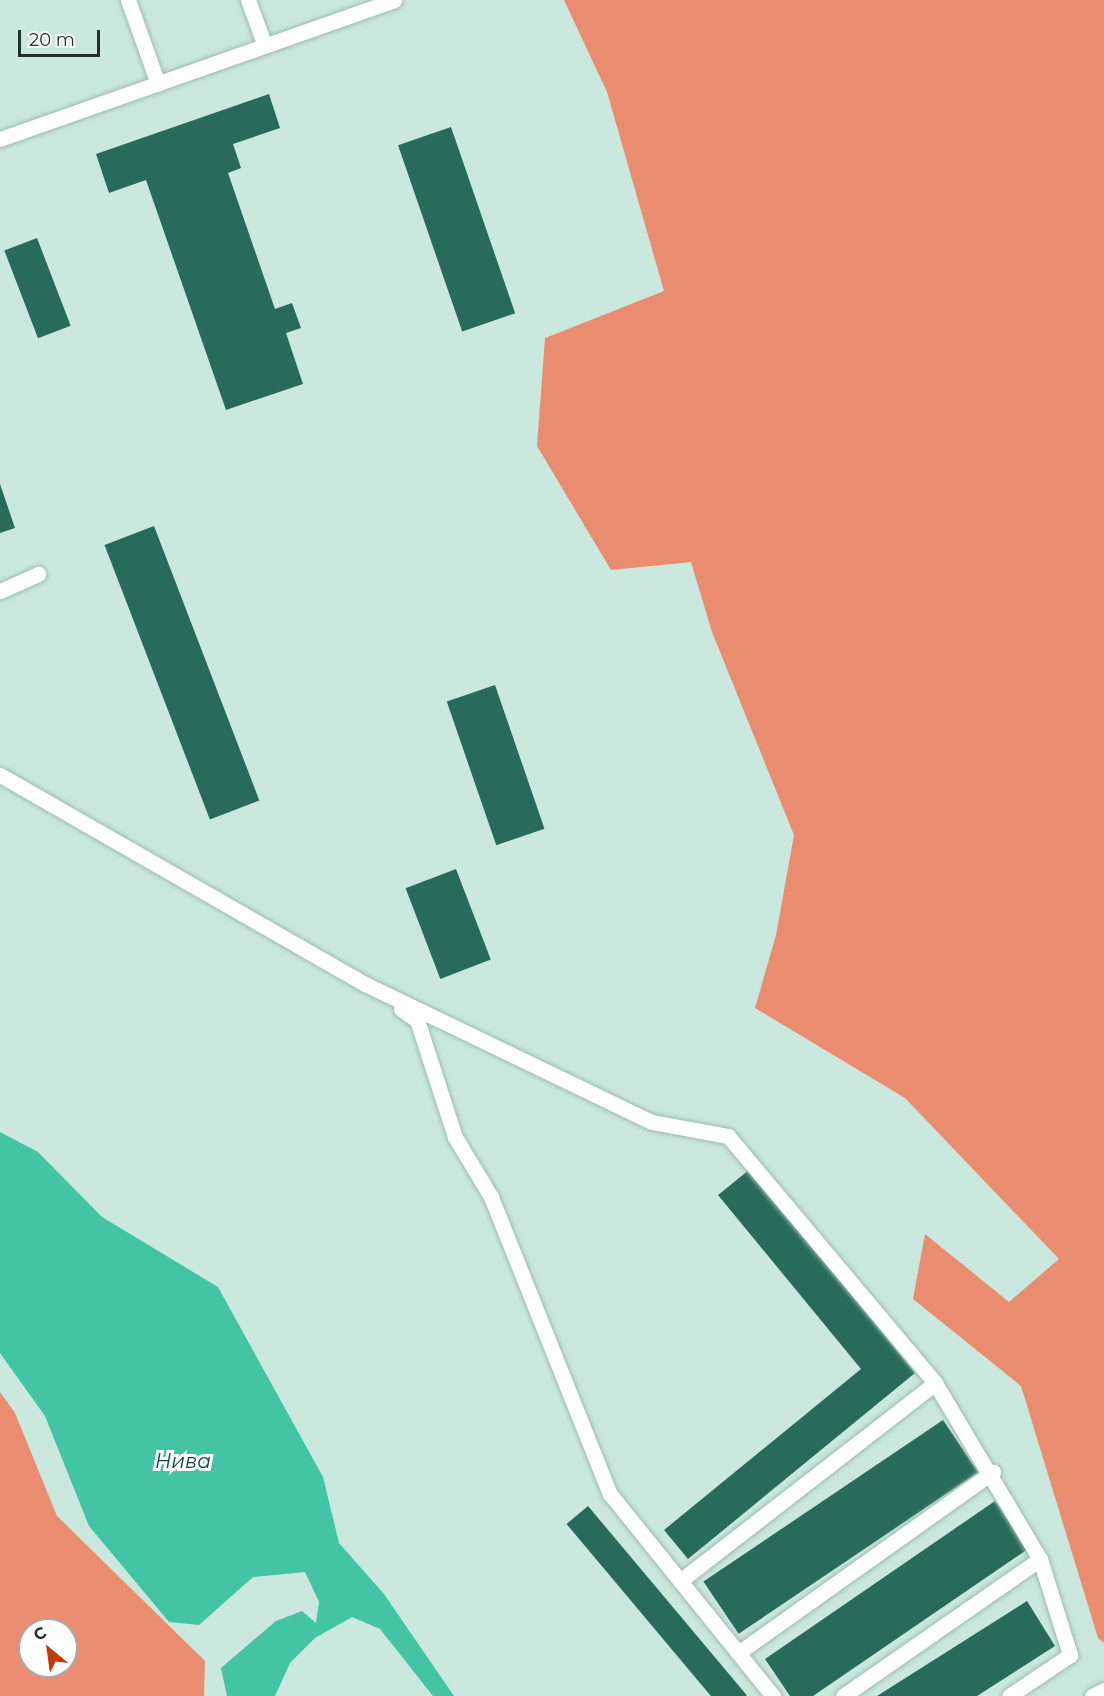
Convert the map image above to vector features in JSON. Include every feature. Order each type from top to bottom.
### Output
[{"type":"lane","points":[[128,0],[158,84]]},
{"type":"lane","points":[[248,0],[265,46]]},
{"type":"lane","points":[[0,139],[394,0]]},
{"type":"lane","points":[[0,591],[38,574]]},
{"type":"lane","points":[[0,775],[365,984],[652,1122],[728,1136],[935,1383],[993,1472],[1040,1559],[1070,1655],[1009,1696]]},
{"type":"lane","points":[[365,984],[417,1020],[455,1137],[491,1197],[610,1494],[773,1696]]},
{"type":"lane","points":[[680,1581],[935,1383]]},
{"type":"lane","points":[[738,1653],[993,1472]]},
{"type":"lane","points":[[843,1696],[1040,1559]]},
{"type":"lane","points":[[1092,1696],[1104,1690]]},
{"type":"shaded area","points":[[564,0],[1104,0],[1104,1643],[1098,1638],[1021,1386],[913,1299],[925,1234],[1009,1302],[1059,1259],[905,1098],[755,1008],[776,935],[794,835],[712,632],[691,562],[611,570],[537,446],[545,338],[664,291],[607,92]]},
{"type":"shaded area","points":[[0,1392],[15,1413],[57,1516],[205,1661],[204,1696],[0,1696]]},
{"type":"water","name":"Нива","points":[[0,1132],[38,1152],[102,1217],[218,1287],[323,1477],[339,1543],[384,1594],[454,1696],[433,1696],[380,1629],[352,1617],[315,1638],[290,1663],[275,1696],[227,1696],[221,1668],[276,1621],[302,1611],[316,1623],[319,1602],[305,1572],[253,1577],[199,1625],[169,1622],[89,1526],[45,1416],[0,1353]]},
{"type":"building","points":[[269,94],[280,128],[233,144],[241,168],[228,173],[275,309],[292,303],[301,328],[286,333],[303,384],[226,410],[146,180],[109,193],[96,154]]},
{"type":"building","points":[[451,127],[515,313],[462,331],[398,145]]},
{"type":"building","points":[[37,238],[71,326],[38,338],[4,251]]},
{"type":"building","points":[[0,484],[15,528],[0,533]]},
{"type":"building","points":[[154,526],[259,800],[210,819],[105,545]]},
{"type":"building","points":[[495,685],[544,829],[496,845],[447,702]]},
{"type":"building","points":[[456,869],[491,960],[440,979],[406,888]]},
{"type":"building","points":[[749,1170],[915,1373],[688,1559],[664,1530],[861,1369],[718,1195]]},
{"type":"building","points":[[943,1420],[978,1472],[739,1634],[703,1582]]},
{"type":"building","points":[[995,1501],[1028,1549],[813,1696],[790,1696],[765,1659]]},
{"type":"building","points":[[588,1506],[747,1695],[711,1696],[567,1524]]},
{"type":"building","points":[[1027,1601],[1055,1646],[977,1696],[877,1696]]}]
